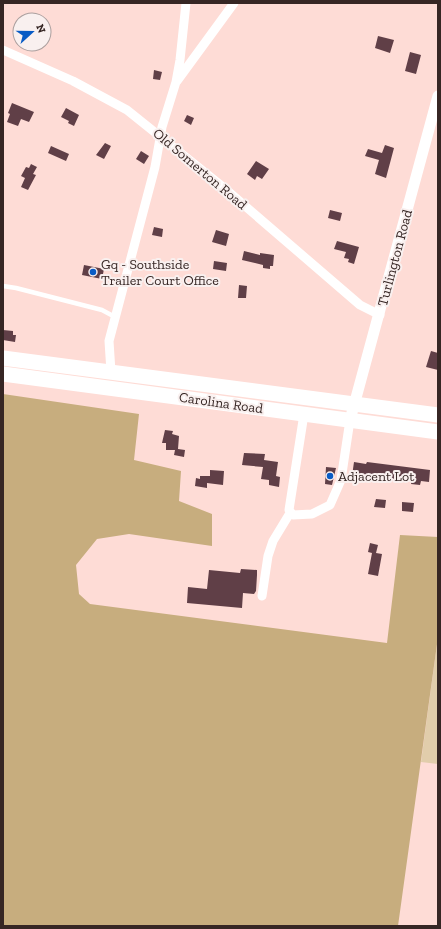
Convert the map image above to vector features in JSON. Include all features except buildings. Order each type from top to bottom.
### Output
[{"type":"highway","name":"Carolina Road","points":[[3,358],[438,415]]},
{"type":"highway","name":"Carolina Road","points":[[3,374],[438,432]]},
{"type":"street","points":[[111,372],[108,349],[115,317],[154,175],[161,136],[176,82],[180,60],[186,3]]},
{"type":"street","points":[[176,82],[234,3]]},
{"type":"street","name":"Old Somerton Road","points":[[3,50],[112,100],[127,110],[161,136],[360,305],[380,314]]},
{"type":"street","name":"Turlington Road","points":[[350,420],[438,96]]},
{"type":"street","points":[[290,514],[288,510],[293,474],[304,414]]},
{"type":"street","points":[[290,514],[299,516],[312,514],[330,505],[341,480],[350,420]]},
{"type":"street","points":[[262,596],[268,556],[276,536],[290,514]]},
{"type":"lane","points":[[3,286],[95,308],[115,317]]},
{"type":"shaded area","points":[[3,394],[139,414],[134,460],[181,471],[179,501],[212,514],[212,546],[129,534],[97,539],[76,565],[79,594],[90,604],[387,643],[400,535],[438,537],[438,637],[398,926],[3,926]]},
{"type":"shaded area","points":[[438,637],[438,764],[421,762]]},
{"type":"place","name":"Gq - Southside Trailer Court Office","points":[[93,272]]},
{"type":"place","name":"Adjacent Lot","points":[[330,476]]}]
